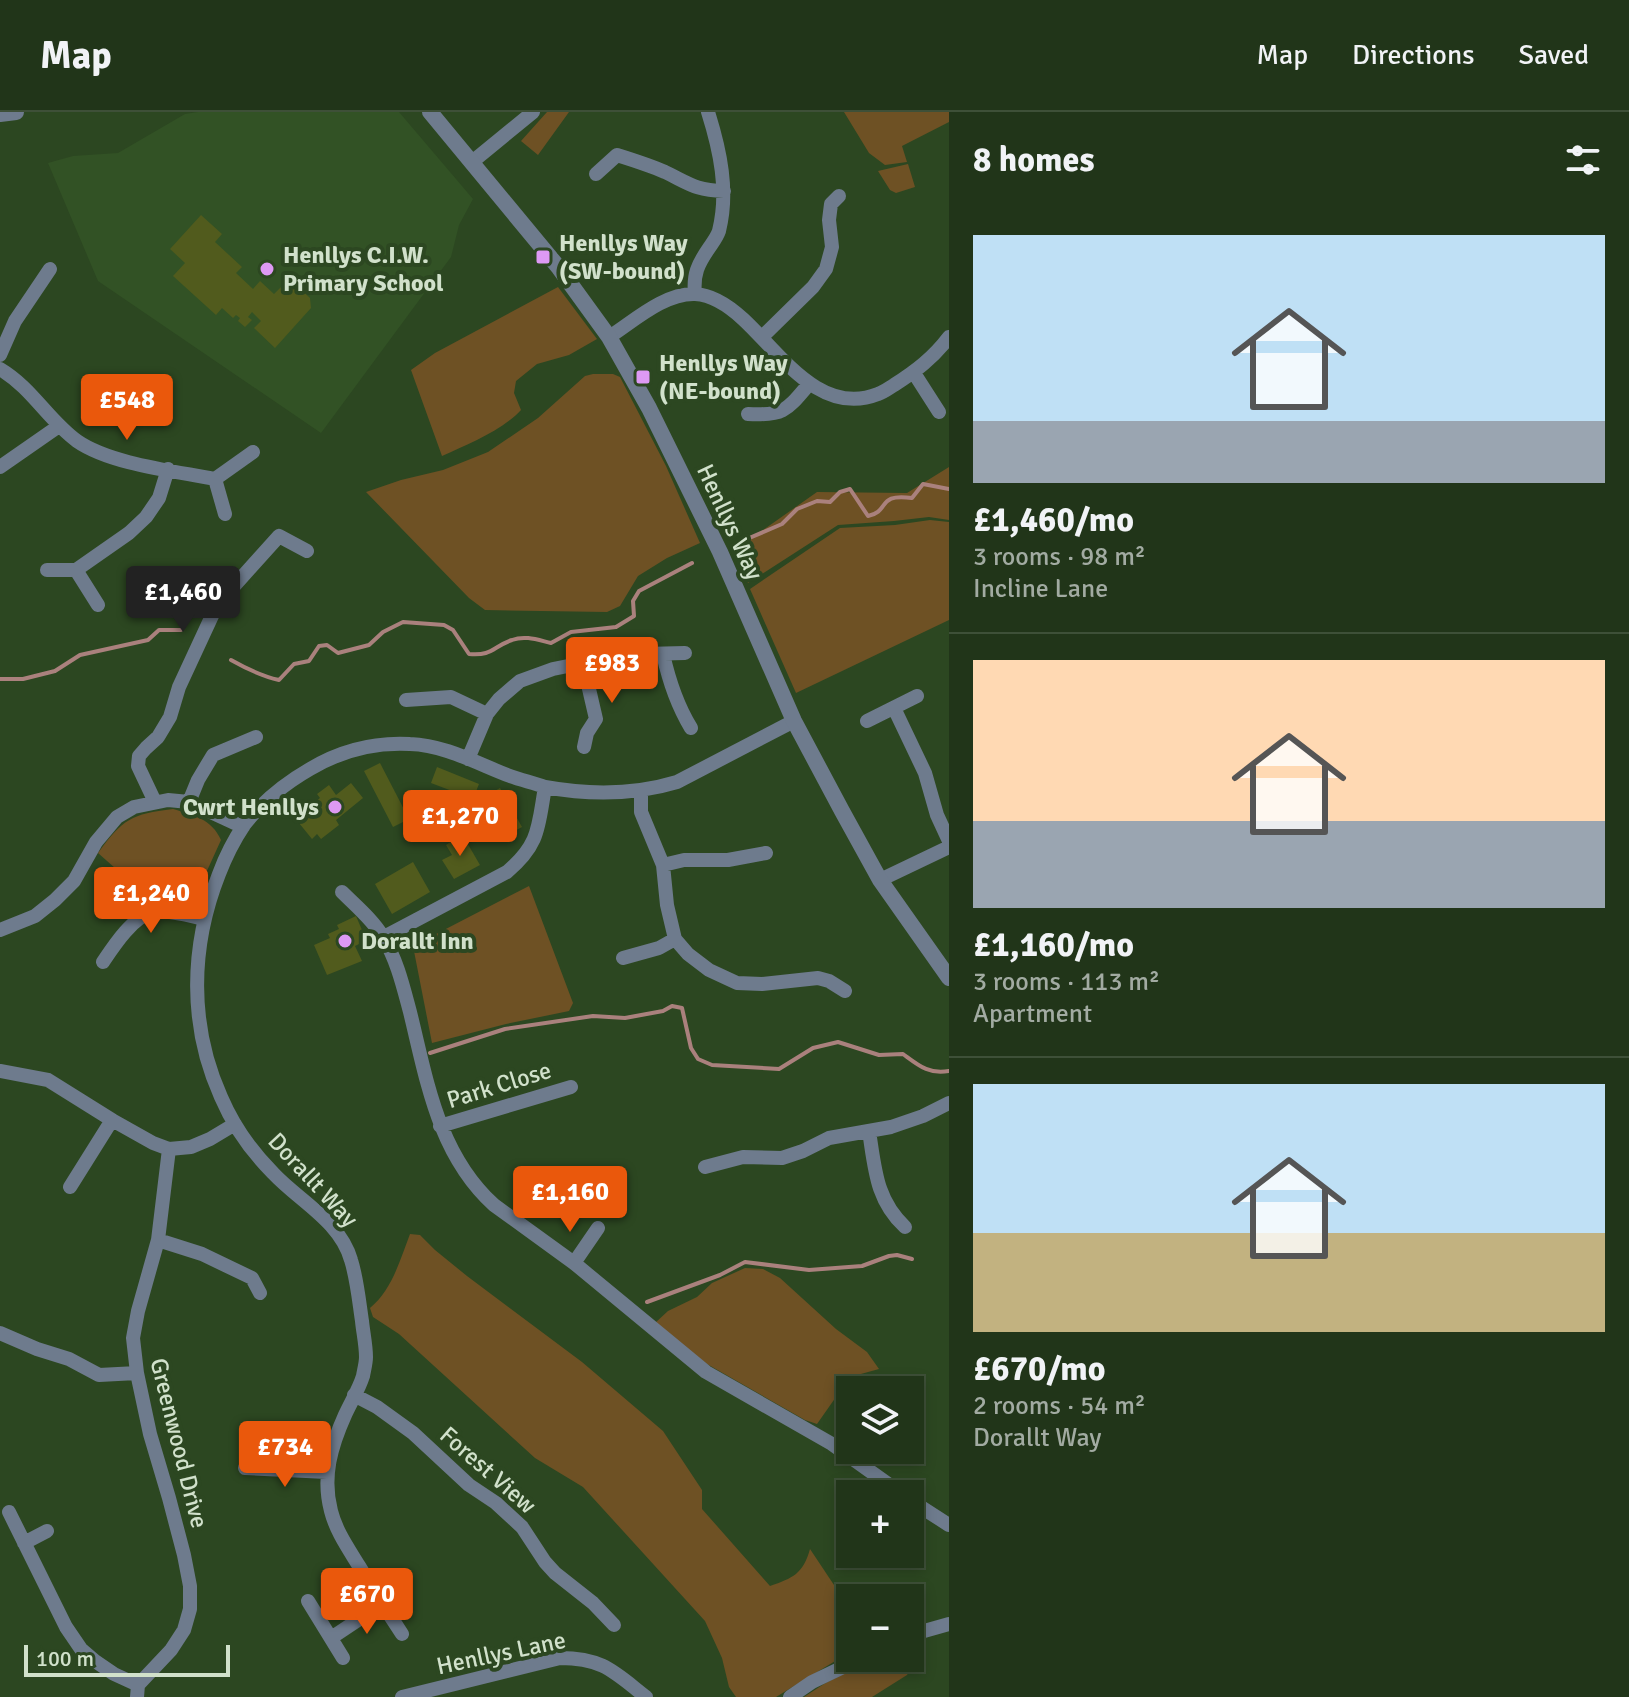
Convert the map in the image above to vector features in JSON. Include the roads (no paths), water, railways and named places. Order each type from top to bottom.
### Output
[{"type":"street","points":[[0,114],[16,112]]},
{"type":"street","name":"Henllys Way","points":[[430,112],[559,268],[609,337],[649,408],[720,552],[794,721],[880,880],[949,978]]},
{"type":"street","points":[[472,162],[533,112]]},
{"type":"street","points":[[695,294],[694,279],[698,265],[719,234],[724,191],[714,114]]},
{"type":"street","points":[[596,174],[617,155],[659,170],[688,185],[724,191]]},
{"type":"street","points":[[762,337],[813,287],[826,269],[832,247],[831,204],[839,196]]},
{"type":"street","points":[[0,355],[15,321],[50,269]]},
{"type":"street","points":[[609,337],[663,302],[677,296],[695,294],[729,307],[809,384],[830,396],[858,398],[878,394],[914,373],[936,355],[949,337]]},
{"type":"street","points":[[0,369],[15,378],[76,440],[113,458],[215,479],[253,452]]},
{"type":"street","points":[[914,373],[939,412]]},
{"type":"street","points":[[748,414],[770,415],[789,408],[809,384]]},
{"type":"street","points":[[0,467],[59,426]]},
{"type":"street","points":[[47,570],[76,570],[129,533],[146,517],[159,498],[168,469]]},
{"type":"street","points":[[215,479],[225,514]]},
{"type":"street","points":[[155,802],[138,766],[139,756],[158,737],[170,717],[179,687],[217,605],[279,536],[307,551]]},
{"type":"street","points":[[76,570],[98,605]]},
{"type":"street","points":[[468,759],[487,714],[520,681],[603,655],[685,653]]},
{"type":"street","points":[[663,654],[675,697],[691,728]]},
{"type":"street","points":[[583,663],[596,719],[587,733],[584,747]]},
{"type":"street","points":[[867,721],[917,696]]},
{"type":"street","points":[[406,700],[451,697],[487,714]]},
{"type":"street","points":[[894,708],[925,773],[937,815],[949,841]]},
{"type":"street","name":"Dorallt Way","points":[[402,1634],[340,1534],[331,1512],[328,1493],[327,1472],[331,1449],[362,1377],[366,1358],[351,1257],[320,1214],[274,1174],[235,1124],[212,1075],[198,1022],[196,989],[204,919],[224,861],[243,827],[289,781],[353,749],[412,744],[468,759],[545,787],[611,793],[656,789],[677,782],[794,721]]},
{"type":"street","points":[[189,802],[213,755],[256,737]]},
{"type":"street","points":[[384,937],[507,872],[520,860],[532,846],[545,787]]},
{"type":"street","points":[[641,790],[641,812],[663,865],[667,905],[675,939],[688,954],[709,970],[737,983],[762,984],[818,978],[845,991]]},
{"type":"street","points":[[0,930],[35,916],[65,891],[96,842],[117,817],[134,807],[168,800],[189,802],[243,827]]},
{"type":"street","points":[[880,880],[949,847]]},
{"type":"street","points":[[663,865],[684,860],[728,860],[766,853]]},
{"type":"street","points":[[342,892],[384,937],[399,971],[440,1126],[482,1194],[574,1263],[706,1372],[832,1444],[882,1480]]},
{"type":"street","points":[[103,962],[133,924],[152,912],[204,919]]},
{"type":"street","points":[[623,958],[659,948],[675,939]]},
{"type":"street","points":[[0,1071],[48,1080],[112,1120],[169,1149],[191,1147],[235,1124]]},
{"type":"street","name":"Park Close","points":[[440,1126],[571,1087]]},
{"type":"street","points":[[705,1167],[743,1157],[782,1158],[829,1138],[891,1127],[949,1103]]},
{"type":"street","points":[[70,1187],[112,1120]]},
{"type":"street","points":[[869,1131],[879,1188],[892,1215],[905,1227]]},
{"type":"street","name":"Greenwood Drive","points":[[9,1512],[66,1627],[81,1649],[138,1691],[184,1630],[190,1609],[190,1586],[184,1555],[150,1434],[133,1338],[158,1240],[169,1149]]},
{"type":"street","points":[[574,1263],[598,1228]]},
{"type":"street","points":[[158,1240],[202,1254],[252,1278],[260,1293]]},
{"type":"street","points":[[0,1333],[69,1359],[99,1375],[137,1373]]},
{"type":"street","name":"Forest View","points":[[354,1395],[413,1433],[469,1485],[496,1503],[522,1527],[555,1573],[593,1603],[614,1625]]},
{"type":"street","points":[[279,1469],[280,1445]]},
{"type":"street","points":[[245,1468],[327,1472]]},
{"type":"street","points":[[924,1509],[949,1525]]},
{"type":"street","points":[[24,1543],[47,1531]]},
{"type":"street","points":[[308,1601],[343,1658]]},
{"type":"street","points":[[331,1638],[382,1604]]},
{"type":"street","points":[[924,1631],[949,1624]]},
{"type":"street","name":"Henllys Lane","points":[[402,1697],[560,1658],[582,1658],[604,1665],[646,1697]]},
{"type":"street","points":[[790,1697],[836,1670]]},
{"type":"waterway","points":[[747,539],[782,524],[797,509],[817,501],[830,502],[840,492],[850,489],[868,516],[875,514],[888,500],[912,498],[923,484],[949,489]]},
{"type":"waterway","points":[[231,660],[279,680],[294,664],[309,661],[319,646],[327,645],[338,653],[369,645],[383,632],[403,622],[444,625],[453,630],[469,654],[488,652],[522,638],[551,643],[571,632],[616,627],[634,616],[633,601],[639,591],[692,563]]},
{"type":"waterway","points":[[0,679],[23,679],[55,671],[80,655],[148,640],[159,630],[181,630]]},
{"type":"waterway","points":[[430,1053],[505,1029],[593,1016],[625,1018],[663,1011],[672,1006],[682,1008],[691,1048],[698,1059],[712,1065],[779,1069],[813,1048],[838,1042],[879,1055],[903,1054],[930,1070],[949,1071]]},
{"type":"waterway","points":[[647,1302],[720,1275],[745,1262],[809,1270],[862,1266],[897,1255],[912,1259]]},
{"type":"place","name":"Henllys Way (SW-bound)","points":[[543,257]]},
{"type":"place","name":"Henllys C.I.W. Primary School","points":[[267,269]]},
{"type":"place","name":"Henllys Way (NE-bound)","points":[[643,377]]},
{"type":"place","name":"Cwrt Henllys","points":[[335,807]]},
{"type":"place","name":"Dorallt Inn","points":[[345,941]]}]
